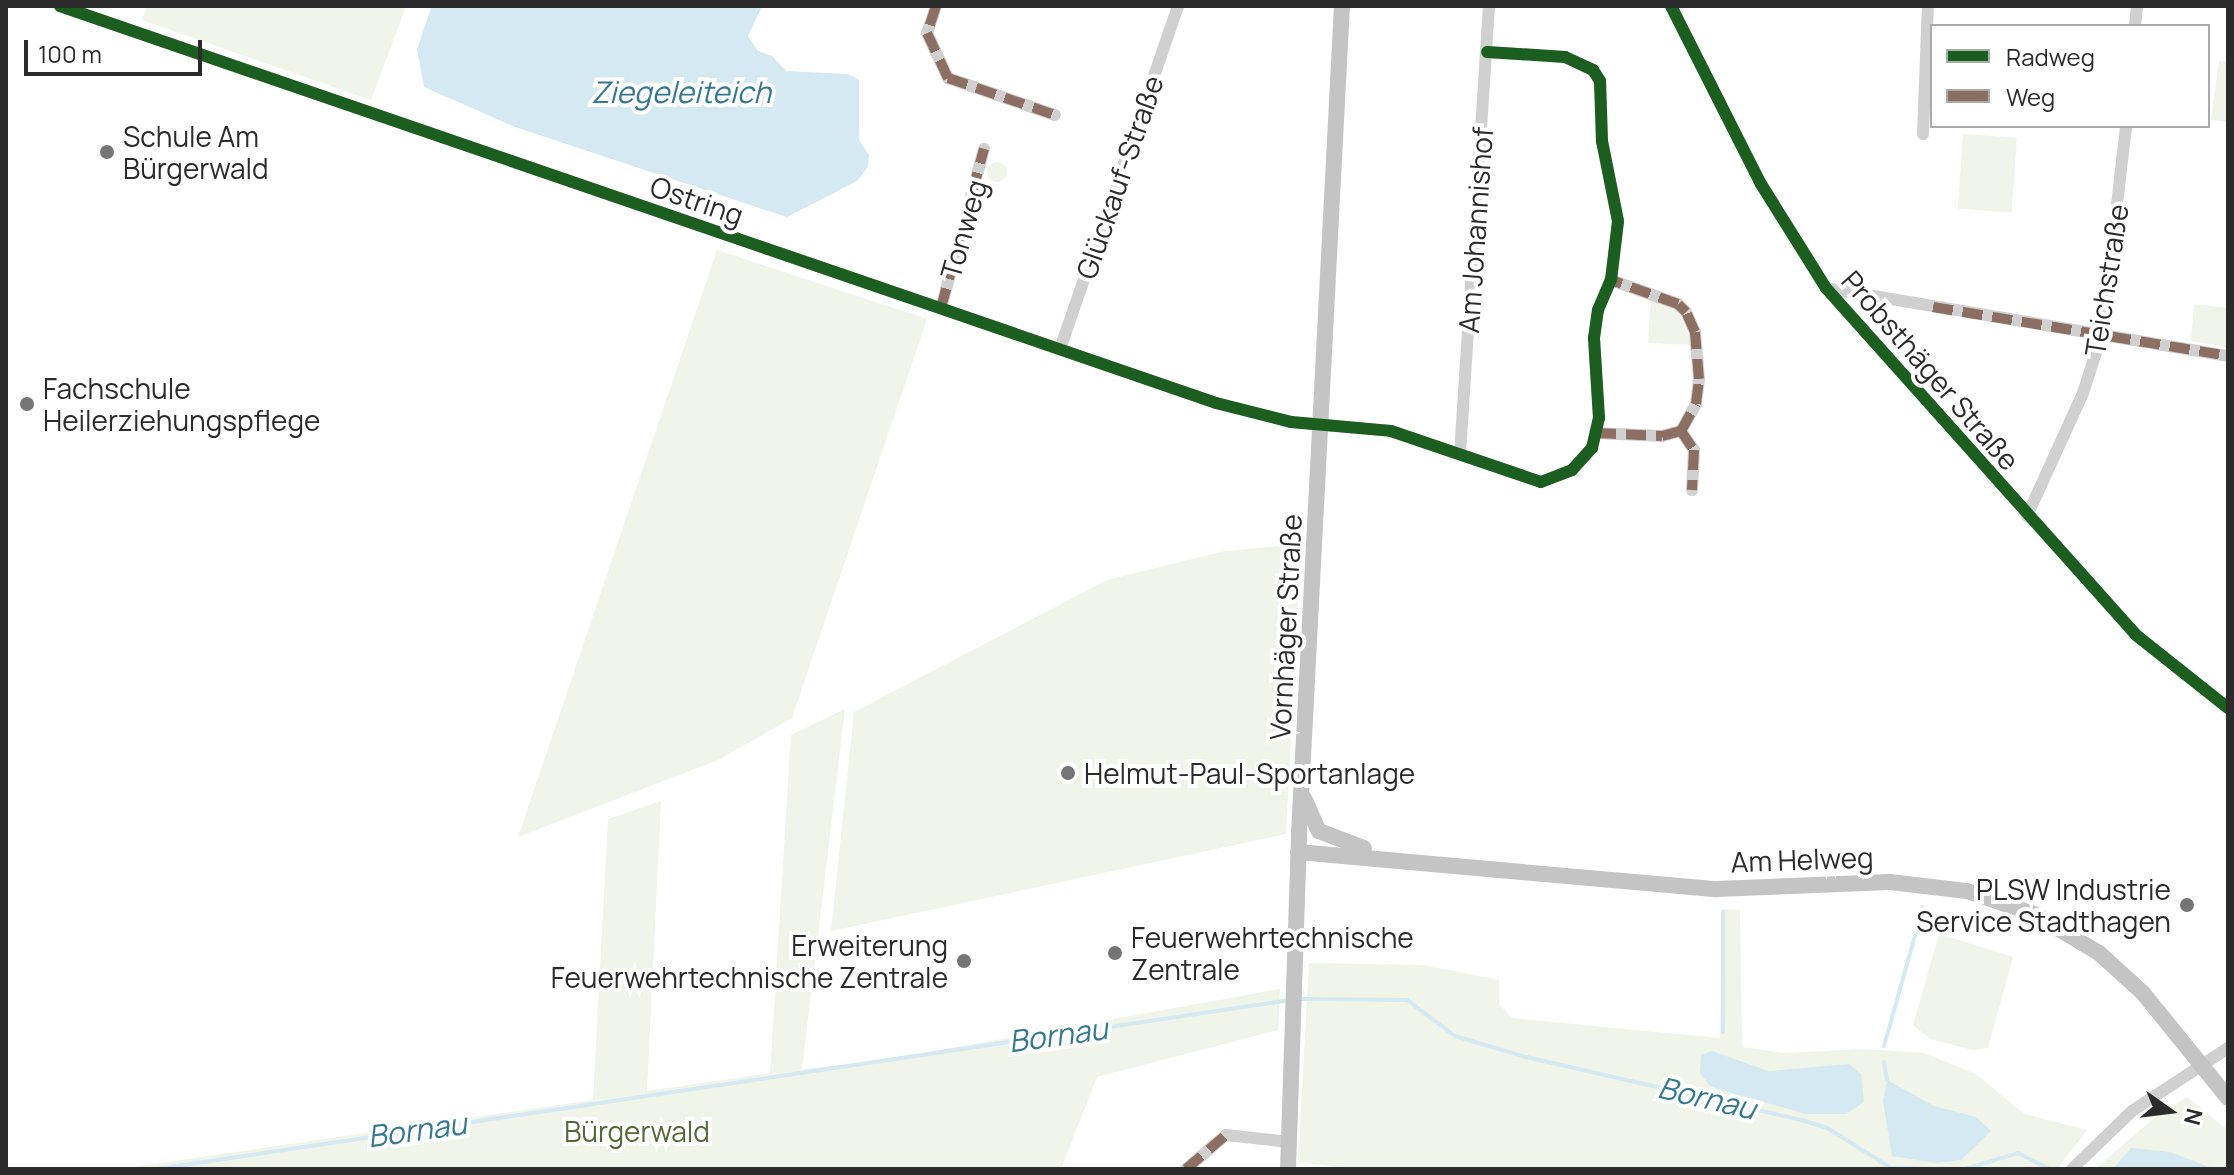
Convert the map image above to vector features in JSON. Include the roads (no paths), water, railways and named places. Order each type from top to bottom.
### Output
[{"type":"main road","name":"Vornhäger Straße","points":[[1288,1169],[1298,852],[1342,6]]},
{"type":"main road","points":[[1301,789],[1308,814],[1327,836],[1388,856]]},
{"type":"main road","name":"Am Helweg","points":[[1298,852],[1388,856],[1716,889],[1890,882],[1967,891],[2034,914],[2099,953],[2143,993],[2228,1098]]},
{"type":"street","name":"Ostring","points":[[60,6],[1216,403],[1322,425]]},
{"type":"street","points":[[936,6],[927,33],[948,78],[1055,115]]},
{"type":"street","name":"Glückauf-Straße","points":[[1060,349],[1178,6]]},
{"type":"street","name":"Am Johannishof","points":[[1460,454],[1489,6]]},
{"type":"street","name":"Probsthäger Straße","points":[[1671,6],[1761,184],[1826,288],[2136,635],[2228,708]]},
{"type":"street","points":[[1923,134],[1928,6]]},
{"type":"street","points":[[1322,425],[1391,431],[1541,482],[1584,460],[1596,433],[1594,338],[1611,280],[1618,221],[1602,141],[1600,81],[1580,60],[1487,52]]},
{"type":"street","name":"Teichstraße","points":[[2027,516],[2083,393],[2102,334],[2126,128]]},
{"type":"street","name":"Tonweg","points":[[941,308],[984,149]]},
{"type":"street","points":[[1596,433],[1662,436],[1681,431],[1696,404],[1699,379],[1695,332],[1686,312],[1678,304],[1611,280]]},
{"type":"street","name":"Probsthäger Straße","points":[[1826,288],[2228,356]]},
{"type":"street","points":[[1681,431],[1694,450],[1692,490]]},
{"type":"street","points":[[2072,1169],[2113,1127],[2200,1063],[2228,1048]]},
{"type":"street","points":[[1186,1169],[1226,1135],[1289,1142]]},
{"type":"water","name":"Ziegeleiteich","points":[[432,6],[762,6],[748,36],[758,51],[772,56],[786,71],[848,74],[859,80],[859,140],[869,155],[868,167],[857,181],[787,217],[515,127],[424,87],[417,49]]},
{"type":"water","points":[[1712,1051],[1768,1071],[1849,1064],[1861,1074],[1864,1102],[1846,1114],[1806,1114],[1710,1086],[1700,1073],[1701,1055]]},
{"type":"water","points":[[1887,1080],[1934,1106],[1976,1117],[1991,1131],[1961,1160],[1936,1163],[1892,1156],[1883,1101]]},
{"type":"water","points":[[2131,1148],[2170,1152],[2215,1169],[2113,1169]]},
{"type":"waterway","points":[[1884,1046],[1923,907]]},
{"type":"waterway","points":[[1723,912],[1723,1032]]},
{"type":"waterway","name":"Bornau","points":[[1299,999],[1407,1000],[1455,1036],[1526,1057],[1802,1120],[1829,1129],[1891,1168],[1930,1169]]},
{"type":"waterway","name":"Bornau","points":[[157,1169],[1290,1000]]},
{"type":"waterway","points":[[1884,1062],[1887,1080]]},
{"type":"waterway","name":"Bornau","points":[[1965,1169],[2018,1153],[2050,1169]]},
{"type":"place","name":"Schule Am Bürgerwald","points":[[107,152]]},
{"type":"place","name":"Fachschule Heilerziehungspflege","points":[[27,404]]},
{"type":"place","name":"Helmut-Paul-Sportanlage","points":[[1068,773]]},
{"type":"place","name":"PLSW Industrie Service Stadthagen","points":[[2187,905]]},
{"type":"place","name":"Feuerwehrtechnische Zentrale","points":[[1115,953]]},
{"type":"place","name":"Erweiterung Feuerwehrtechnische Zentrale","points":[[964,961]]},
{"type":"park label","name":"Bürgerwald","points":[[637,1131]]}]
